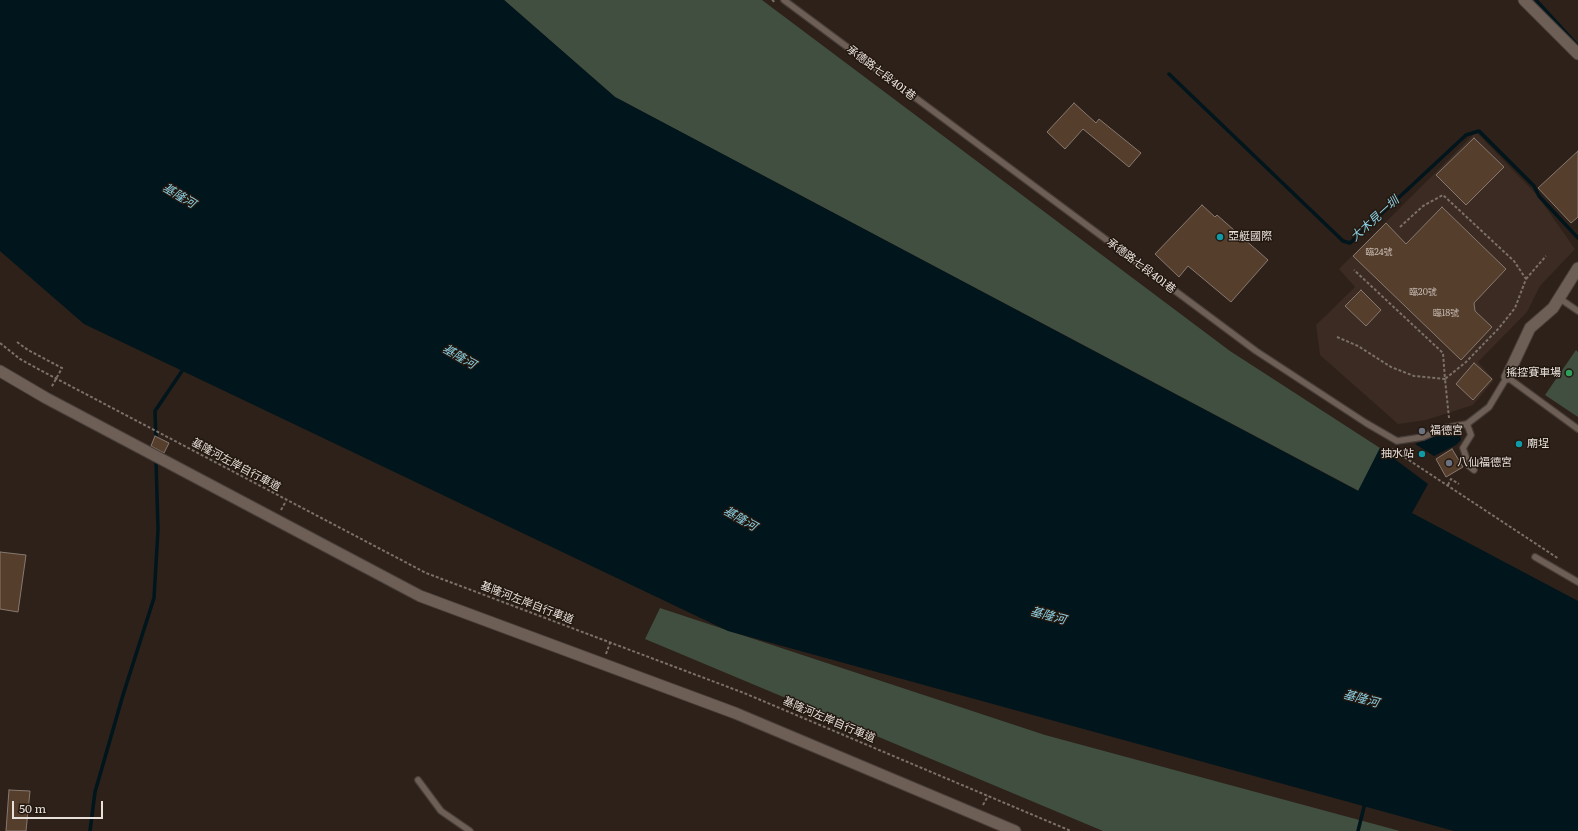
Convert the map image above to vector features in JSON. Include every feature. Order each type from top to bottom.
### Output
[{"type":"street","points":[[1524,0],[1578,54]]},
{"type":"street","points":[[1507,377],[1530,328],[1553,308],[1578,268]]},
{"type":"street","points":[[0,371],[53,402],[420,596],[735,713],[1015,831]]},
{"type":"lane","name":"承德路七段401巷","points":[[784,0],[1256,351],[1366,423],[1397,441],[1423,438],[1450,427],[1467,424],[1489,407],[1507,377]]},
{"type":"lane","points":[[1559,298],[1578,311]]},
{"type":"lane","points":[[1507,377],[1578,429]]},
{"type":"lane","points":[[1467,424],[1471,434],[1463,448],[1469,466],[1474,470]]},
{"type":"lane","points":[[1535,557],[1578,582]]},
{"type":"lane","points":[[418,780],[441,811],[470,831]]},
{"type":"path","points":[[1400,227],[1423,206],[1443,196],[1514,261],[1526,279]]},
{"type":"path","points":[[1337,337],[1358,346],[1391,367],[1414,376],[1445,379],[1466,362],[1511,313],[1515,308],[1526,279],[1546,256]]},
{"type":"path","points":[[1354,270],[1442,353],[1450,427]]},
{"type":"path","points":[[17,342],[28,350],[62,368],[56,379]]},
{"type":"path","name":"基隆河左岸自行車道","points":[[0,343],[20,359],[56,379],[426,573],[744,693],[1071,831]]},
{"type":"path","points":[[1447,486],[1451,479],[1459,484]]},
{"type":"shaded area","points":[[1476,132],[1537,195],[1575,249],[1540,286],[1527,312],[1478,362],[1494,380],[1473,405],[1426,420],[1398,424],[1320,355],[1316,325],[1355,287],[1339,269]]},
{"type":"green space","points":[[504,0],[762,0],[1230,351],[1380,448],[1359,491],[615,97]]},
{"type":"green space","name":"搖控賽車場","points":[[1576,350],[1578,352],[1578,417],[1545,395]]},
{"type":"green space","points":[[660,608],[1045,735],[1400,831],[1103,831],[645,639]]},
{"type":"water","name":"基隆河","points":[[0,0],[504,0],[615,97],[1358,491],[1380,448],[1428,484],[1412,513],[1578,601],[1578,831],[1454,831],[728,631],[84,324],[0,251]]},
{"type":"water","points":[[1456,432],[1460,434],[1461,440],[1456,445],[1434,456],[1415,444],[1441,434]]},
{"type":"building","points":[[1074,103],[1096,123],[1099,119],[1141,153],[1129,167],[1083,129],[1065,149],[1047,132]]},
{"type":"building","points":[[1474,138],[1504,167],[1466,205],[1436,175]]},
{"type":"building","points":[[1578,151],[1578,217],[1571,223],[1538,188]]},
{"type":"building","name":"亞艇國際","points":[[1202,205],[1215,217],[1217,215],[1268,260],[1231,302],[1188,266],[1179,277],[1155,254]]},
{"type":"building","points":[[1442,207],[1506,269],[1474,303],[1475,311],[1492,327],[1461,360],[1353,256],[1386,223],[1406,244]]},
{"type":"building","points":[[1361,290],[1381,310],[1366,326],[1345,306]]},
{"type":"building","points":[[1474,363],[1492,379],[1473,400],[1456,384]]},
{"type":"building","points":[[155,436],[169,443],[164,453],[151,446]]},
{"type":"building","name":"八仙福德宮","points":[[1452,449],[1463,467],[1446,477],[1436,459]]},
{"type":"building","points":[[0,552],[26,555],[18,612],[0,609]]},
{"type":"building","points":[[9,790],[30,791],[26,831],[6,831]]},
{"type":"waterway","points":[[1536,0],[1578,46]]},
{"type":"waterway","name":"大木見一圳","points":[[1169,74],[1343,241],[1350,243],[1466,135],[1479,131],[1534,186],[1539,196],[1578,238]]},
{"type":"waterway","points":[[156,441],[155,411],[182,371]]},
{"type":"waterway","points":[[90,831],[95,792],[123,695],[154,598],[158,530],[156,459]]},
{"type":"waterway","points":[[1358,831],[1365,803]]},
{"type":"place","name":"亞艇國際","points":[[1220,237]]},
{"type":"place","name":"搖控賽車場","points":[[1569,373]]},
{"type":"place","name":"福德宮","points":[[1422,431]]},
{"type":"place","name":"廟埕","points":[[1519,444]]},
{"type":"place","name":"抽水站","points":[[1422,454]]},
{"type":"place","name":"八仙福德宮","points":[[1449,463]]}]
